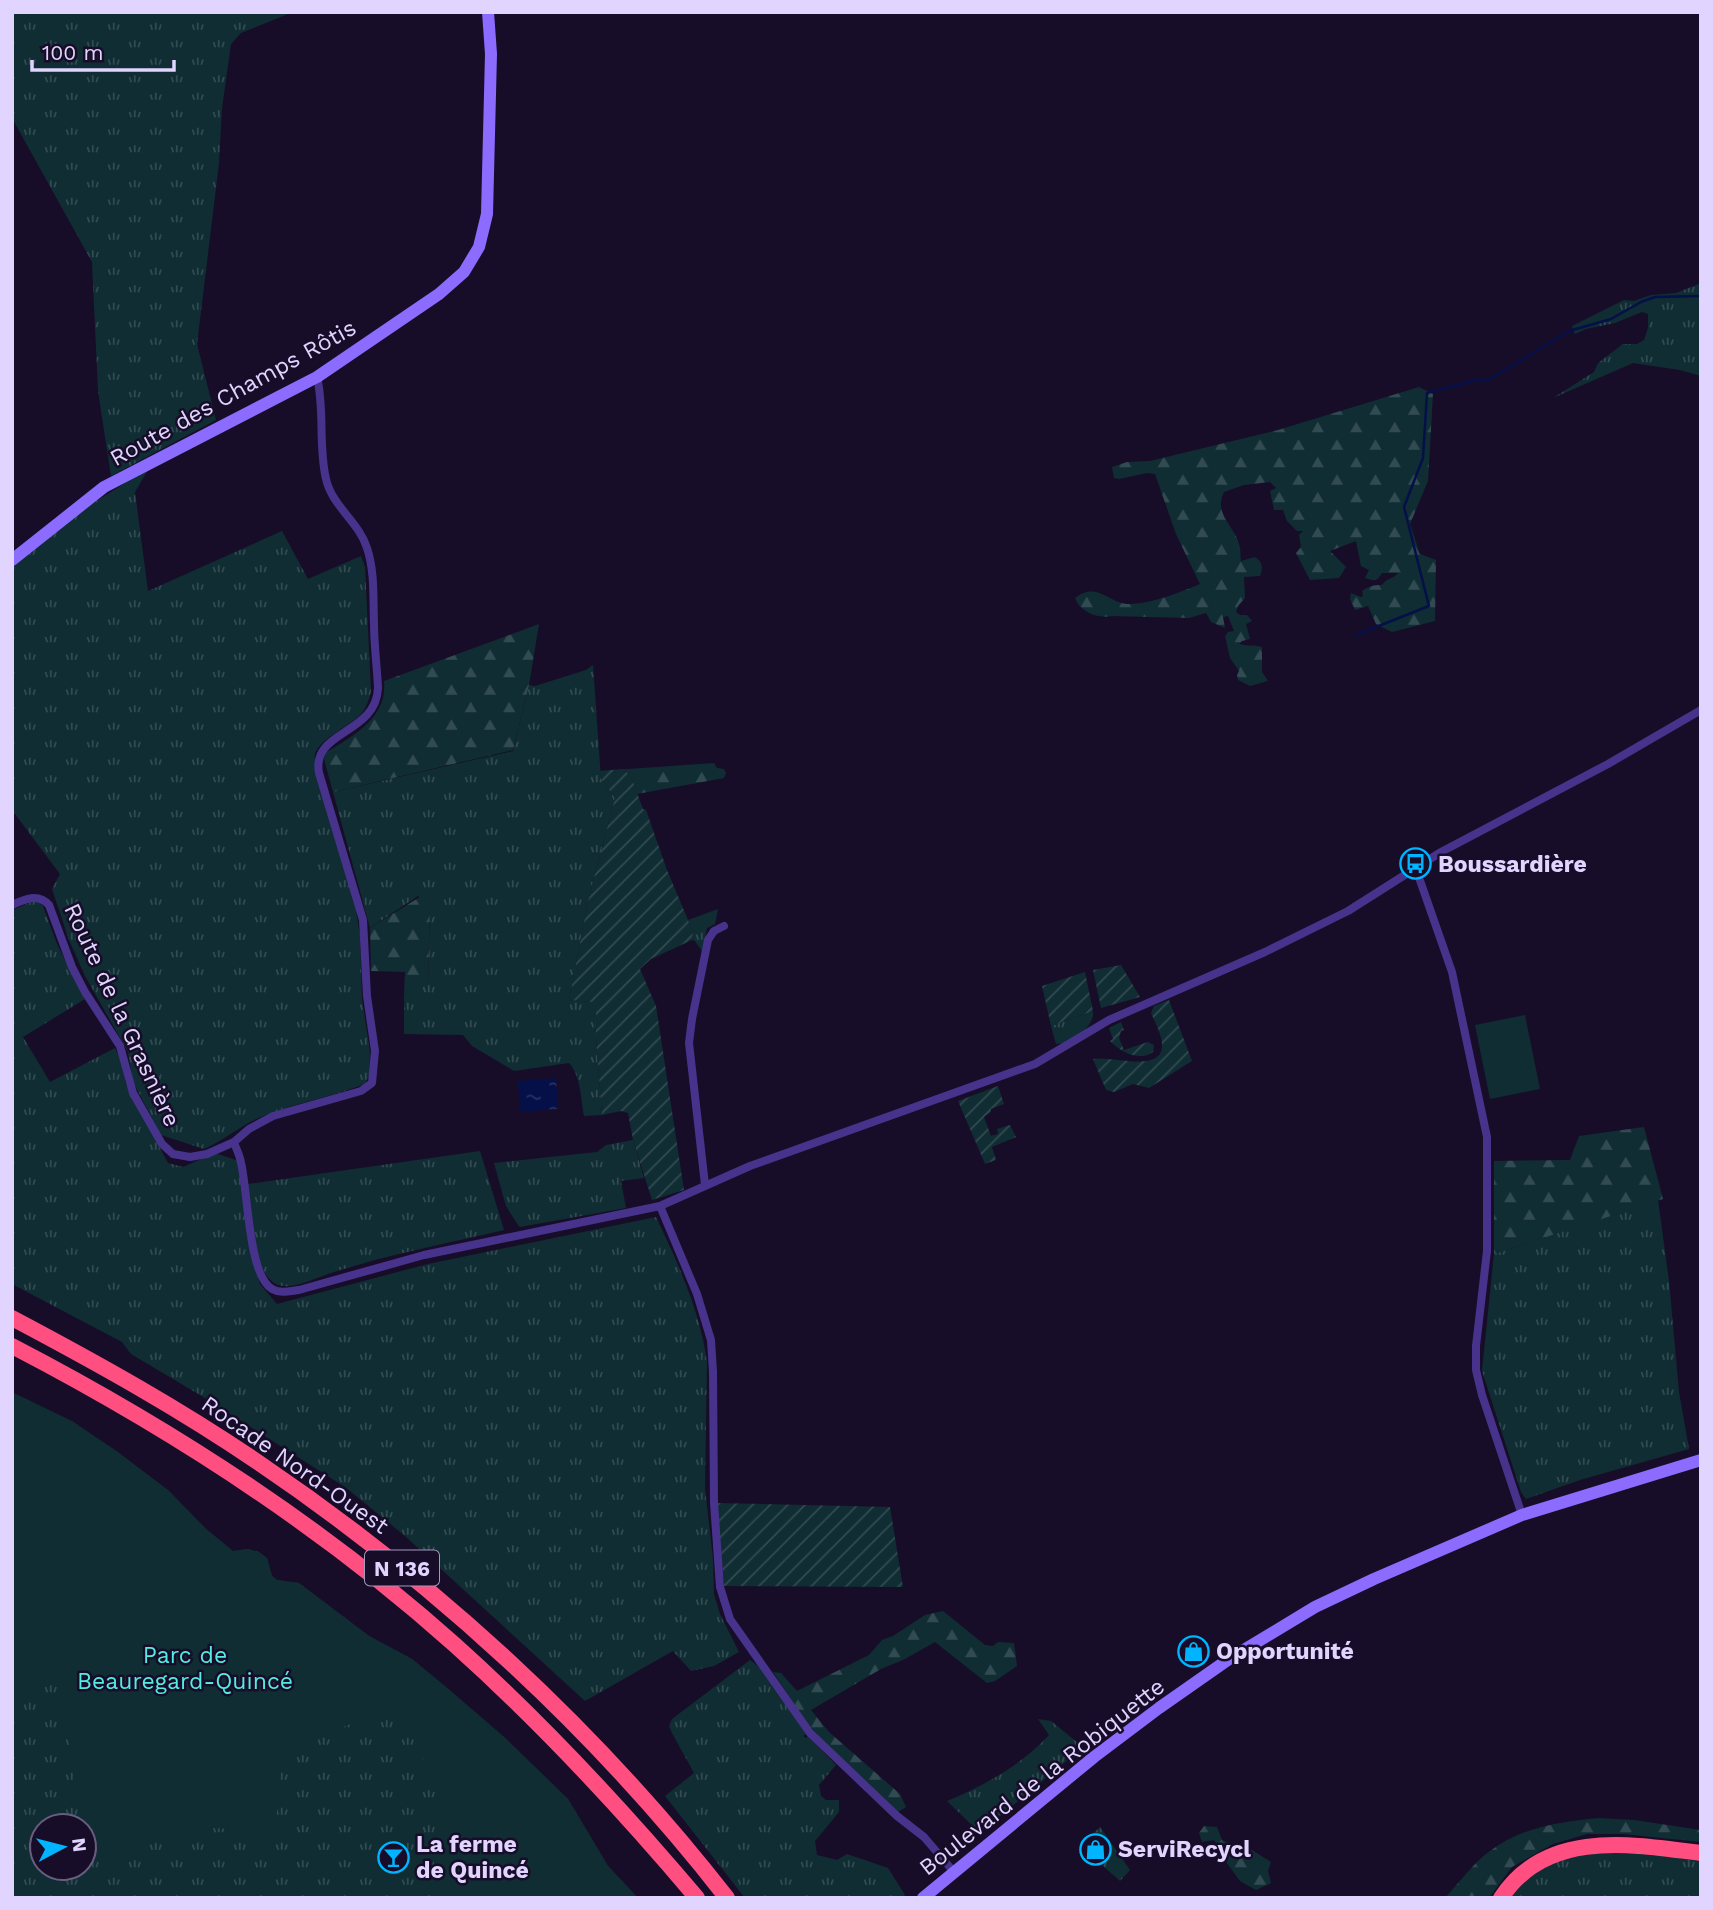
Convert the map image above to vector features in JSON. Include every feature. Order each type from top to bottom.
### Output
[{"type":"highway","name":"Rocade Nord-Ouest","points":[[12,1318],[126,1380],[202,1426],[330,1513],[402,1569],[465,1621],[618,1770],[692,1853],[727,1898]]},
{"type":"highway","name":"Rocade Nord-Ouest","points":[[12,1346],[75,1379],[207,1458],[281,1508],[368,1573],[426,1620],[568,1753],[643,1834],[697,1898]]},
{"type":"highway","points":[[643,1834],[684,1898]]},
{"type":"highway","points":[[1501,1898],[1514,1881],[1531,1866],[1567,1849],[1617,1845],[1701,1853]]},
{"type":"main road","name":"Route des Champs Rôtis","points":[[12,560],[104,487],[317,377],[439,294],[464,272],[479,247],[489,193],[491,54],[488,12]]},
{"type":"main road","name":"Boulevard de la Robiquette","points":[[923,1898],[1094,1757],[1240,1653],[1342,1594],[1521,1515],[1701,1460]]},
{"type":"street","name":"Route de la Grasnière","points":[[12,905],[35,898],[49,905],[72,967],[85,992],[116,1038],[134,1093],[166,1150],[181,1157],[207,1154],[233,1142],[249,1129],[273,1116],[361,1091],[372,1083],[375,1051],[367,996],[363,920],[319,774],[318,761],[327,745],[372,711],[376,704],[378,688],[370,562],[363,537],[336,501],[326,478],[317,377]]},
{"type":"street","points":[[233,1142],[241,1162],[257,1261],[267,1284],[280,1292],[299,1290],[424,1255],[660,1206],[750,1166],[1035,1064],[1110,1020],[1321,925],[1452,845],[1608,764],[1701,710]]},
{"type":"street","points":[[1416,869],[1452,972],[1487,1137],[1487,1251],[1476,1346],[1476,1370],[1521,1515]]},
{"type":"street","points":[[705,1185],[690,1062],[690,1034],[708,940],[714,931],[724,926]]},
{"type":"street","points":[[660,1206],[697,1294],[711,1340],[714,1503],[720,1587],[730,1619],[810,1733],[897,1816],[924,1837],[954,1872]]},
{"type":"green space","points":[[12,12],[293,12],[241,33],[231,44],[197,344],[216,420],[111,476],[98,391],[92,262],[12,118]]},
{"type":"green space","points":[[1701,283],[1701,376],[1633,363],[1553,398],[1594,372],[1598,363],[1623,344],[1637,344],[1644,340],[1648,328],[1648,314],[1642,312],[1575,334],[1572,326],[1624,300],[1634,301],[1651,295],[1676,293]]},
{"type":"green space","points":[[1419,387],[1433,394],[1428,481],[1410,524],[1420,554],[1436,560],[1435,621],[1392,632],[1376,624],[1368,606],[1355,610],[1350,599],[1351,593],[1361,597],[1364,589],[1382,585],[1398,573],[1382,573],[1375,580],[1365,578],[1369,570],[1361,566],[1356,541],[1330,551],[1346,567],[1339,578],[1310,580],[1296,553],[1301,547],[1299,535],[1303,531],[1297,531],[1287,521],[1283,510],[1274,510],[1270,491],[1276,488],[1270,482],[1244,485],[1224,492],[1221,500],[1223,513],[1239,544],[1241,561],[1255,557],[1262,565],[1260,576],[1244,577],[1245,598],[1236,612],[1247,615],[1252,621],[1246,624],[1250,639],[1239,644],[1262,647],[1262,672],[1268,681],[1250,686],[1238,680],[1239,671],[1230,658],[1225,636],[1234,631],[1228,616],[1223,617],[1225,628],[1211,622],[1206,613],[1189,618],[1101,616],[1085,611],[1077,603],[1075,598],[1091,591],[1123,603],[1148,602],[1200,584],[1176,534],[1155,474],[1119,479],[1114,478],[1112,467],[1127,462],[1150,461],[1278,430]]},
{"type":"green space","points":[[149,468],[135,492],[148,591],[282,531],[308,579],[361,556],[365,567],[371,692],[362,713],[323,743],[315,758],[316,772],[356,910],[360,936],[362,999],[370,1052],[369,1076],[365,1084],[261,1117],[204,1149],[161,1135],[133,1082],[128,1052],[85,976],[69,940],[52,889],[60,874],[12,810],[12,566],[87,507]]},
{"type":"green space","points":[[539,624],[529,685],[513,750],[333,792],[324,759],[325,753],[357,733],[374,716],[384,694],[384,681]]},
{"type":"green space","points":[[593,665],[601,779],[615,798],[588,901],[569,1000],[595,1003],[597,1010],[596,1039],[602,1115],[584,1116],[578,1081],[569,1063],[514,1071],[472,1046],[463,1035],[404,1034],[404,994],[428,982],[430,907],[418,896],[370,928],[333,792],[513,751],[529,685],[535,686],[586,670]]},
{"type":"green space","points":[[714,763],[717,768],[724,769],[724,778],[637,794],[632,780],[601,779],[600,771]]},
{"type":"green space","points":[[624,769],[632,779],[643,809],[646,810],[693,932],[692,940],[651,959],[640,969],[656,1006],[684,1190],[652,1200],[633,1140],[628,1113],[621,1111],[602,1115],[596,1007],[592,1002],[569,1000],[588,901],[615,798],[601,779],[600,771]]},
{"type":"green space","points":[[423,895],[428,897],[430,907],[428,983],[404,994],[405,972],[371,971],[370,928]]},
{"type":"green space","points":[[37,900],[43,906],[57,944],[85,999],[23,1037],[50,1082],[115,1048],[126,1084],[168,1163],[183,1167],[215,1153],[239,1161],[250,1252],[260,1284],[277,1304],[428,1264],[656,1217],[687,1288],[704,1343],[707,1362],[705,1488],[714,1594],[720,1614],[739,1652],[714,1666],[691,1671],[673,1651],[585,1701],[405,1536],[345,1487],[131,1354],[122,1342],[12,1284],[12,910]]},
{"type":"green space","points":[[718,909],[715,924],[707,928],[702,951],[692,940],[693,932],[688,920]]},
{"type":"green space","points":[[1121,965],[1140,997],[1101,1008],[1093,970]]},
{"type":"green space","points":[[1085,972],[1093,1011],[1051,1026],[1042,986]]},
{"type":"green space","points":[[1169,1000],[1192,1061],[1149,1088],[1133,1084],[1114,1092],[1106,1090],[1093,1059],[1154,1059],[1160,1054],[1162,1045],[1151,1013],[1154,1006]]},
{"type":"green space","points":[[1093,1011],[1090,1023],[1081,1034],[1056,1044],[1051,1026]]},
{"type":"green space","points":[[1525,1015],[1540,1089],[1490,1099],[1475,1025]]},
{"type":"green space","points":[[1121,1022],[1124,1030],[1119,1038],[1124,1050],[1148,1042],[1154,1045],[1153,1052],[1136,1056],[1119,1049],[1110,1041],[1113,1039],[1109,1028]]},
{"type":"green space","points":[[998,1086],[1004,1104],[991,1109],[984,1117],[991,1136],[998,1134],[997,1129],[1010,1125],[1016,1137],[992,1147],[996,1160],[985,1164],[958,1101]]},
{"type":"green space","points":[[1644,1127],[1663,1199],[1494,1254],[1494,1161],[1570,1160],[1579,1136]]},
{"type":"green space","points":[[633,1140],[644,1178],[621,1181],[626,1208],[520,1227],[506,1206],[494,1163],[597,1152],[606,1145]]},
{"type":"green space","points":[[480,1151],[504,1230],[371,1261],[295,1285],[276,1284],[262,1267],[254,1238],[248,1184]]},
{"type":"green space","points":[[1658,1200],[1669,1281],[1679,1392],[1689,1449],[1580,1480],[1526,1499],[1521,1492],[1482,1371],[1494,1254]]},
{"type":"green space","name":"Parc de Beauregard-Quincé","points":[[12,1392],[72,1421],[118,1452],[168,1490],[206,1529],[233,1551],[248,1549],[259,1552],[267,1558],[272,1576],[277,1580],[299,1583],[369,1636],[412,1659],[503,1736],[568,1799],[608,1866],[638,1898],[452,1898],[435,1869],[432,1852],[441,1791],[434,1775],[426,1774],[420,1746],[409,1720],[395,1707],[343,1727],[299,1739],[283,1749],[275,1831],[248,1837],[240,1842],[238,1829],[212,1828],[98,1857],[98,1812],[80,1812],[59,1682],[12,1695],[12,1539],[20,1527],[12,1522]]},
{"type":"green space","name":"Parc de Beauregard-Quincé","points":[[12,1407],[72,1421],[168,1490],[206,1529],[233,1551],[248,1549],[259,1552],[267,1558],[272,1576],[277,1580],[299,1583],[369,1636],[412,1659],[503,1736],[568,1799],[608,1866],[638,1898],[12,1898]]},
{"type":"green space","points":[[717,1503],[890,1507],[903,1587],[724,1586]]},
{"type":"green space","points":[[943,1611],[985,1645],[1014,1643],[1017,1666],[995,1681],[987,1683],[935,1642],[881,1669],[811,1710],[829,1732],[900,1794],[906,1807],[898,1812],[840,1760],[806,1722],[773,1672],[781,1673],[797,1691],[869,1655],[882,1640],[925,1615]]},
{"type":"green space","points":[[750,1660],[781,1694],[806,1734],[803,1736],[808,1736],[836,1765],[819,1785],[821,1796],[826,1800],[839,1800],[839,1812],[815,1841],[817,1855],[837,1860],[847,1854],[888,1868],[905,1895],[902,1898],[745,1898],[665,1796],[694,1773],[669,1726],[672,1719]]},
{"type":"green space","points":[[1038,1719],[1051,1721],[1083,1747],[980,1833],[947,1801],[1001,1774],[1027,1756],[1049,1735]]},
{"type":"green space","points":[[1598,1818],[1634,1820],[1701,1830],[1701,1842],[1623,1834],[1587,1834],[1553,1844],[1512,1867],[1489,1898],[1445,1898],[1478,1861],[1515,1836],[1542,1827]]},
{"type":"green space","points":[[1204,1826],[1217,1827],[1222,1840],[1244,1845],[1271,1862],[1268,1871],[1271,1883],[1256,1890],[1240,1881],[1224,1859],[1227,1850],[1220,1848],[1214,1840],[1202,1842],[1199,1833]]},
{"type":"green space","points":[[1100,1827],[1130,1870],[1120,1881],[1095,1859],[1106,1848],[1096,1838],[1087,1847],[1083,1843]]},
{"type":"green space","points":[[1616,1850],[1701,1859],[1701,1898],[1510,1898],[1522,1884],[1545,1866],[1570,1857]]},
{"type":"water","points":[[556,1078],[558,1109],[520,1112],[518,1081]]},
{"type":"waterway","points":[[1356,635],[1429,606],[1404,507],[1423,458],[1427,393],[1481,379],[1487,381],[1569,331],[1611,319],[1655,297],[1701,296]]},
{"type":"place","name":"Boussardière","points":[[1415,864]]},
{"type":"place","name":"Opportunité","points":[[1193,1651]]},
{"type":"place","name":"ServiRecycl","points":[[1095,1849]]},
{"type":"place","name":"La ferme de Quincé","points":[[393,1857]]}]
